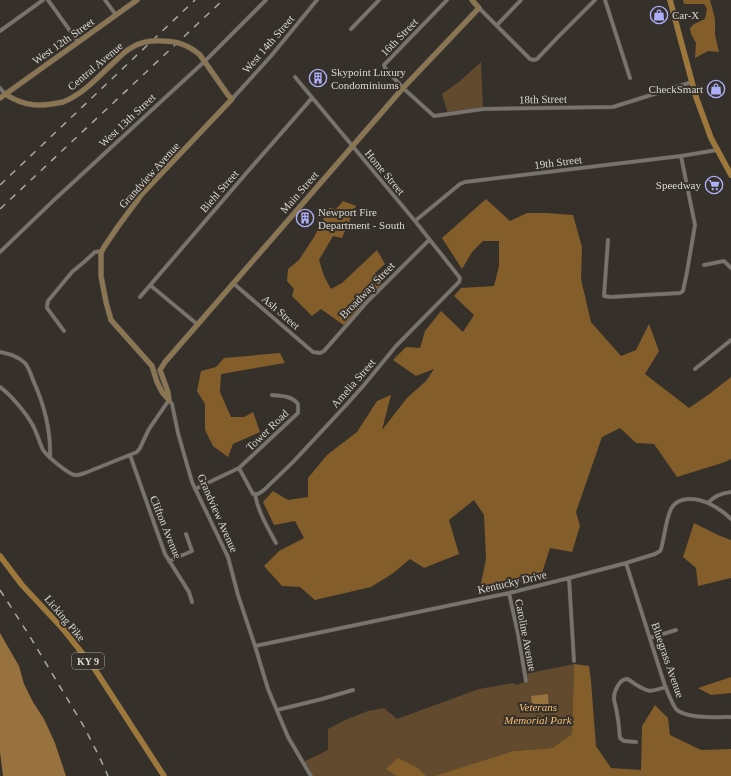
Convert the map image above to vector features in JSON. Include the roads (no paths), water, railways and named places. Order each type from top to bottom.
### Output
[{"type":"main road","points":[[666,0],[670,15],[675,20]]},
{"type":"main road","points":[[670,0],[696,97],[711,138],[731,175]]},
{"type":"main road","name":"Licking Pike","points":[[0,556],[22,584],[63,629],[94,668],[164,776]]},
{"type":"street","points":[[0,31],[43,0]]},
{"type":"street","points":[[48,0],[78,42]]},
{"type":"street","points":[[106,0],[116,15]]},
{"type":"street","name":"West 12th Street","points":[[0,98],[136,0]]},
{"type":"street","name":"West 13th Street","points":[[0,252],[54,200],[205,61],[266,0]]},
{"type":"street","name":"West 14th Street","points":[[232,99],[271,56],[318,0]]},
{"type":"street","points":[[351,28],[379,0]]},
{"type":"street","name":"16th Street","points":[[402,88],[384,65],[447,0]]},
{"type":"street","points":[[472,0],[530,59],[535,60],[595,0]]},
{"type":"street","points":[[496,25],[521,0]]},
{"type":"street","points":[[605,0],[630,78]]},
{"type":"street","name":"Main Street","points":[[169,400],[168,392],[160,370],[165,362],[402,88],[480,8]]},
{"type":"street","name":"Central Avenue","points":[[5,94],[26,104],[45,106],[63,102],[71,99],[85,89],[129,49],[144,43],[160,40],[187,46],[200,55],[232,99]]},
{"type":"street","name":"Home Street","points":[[295,77],[415,221],[459,276],[460,280]]},
{"type":"street","name":"18th Street","points":[[402,88],[432,116],[435,116],[483,109],[613,107],[692,82]]},
{"type":"street","points":[[0,88],[5,94]]},
{"type":"street","name":"Biehl Street","points":[[140,297],[312,98]]},
{"type":"street","name":"Grandview Avenue","points":[[232,99],[138,198],[101,253],[101,276],[110,320],[152,366],[162,392],[172,404],[183,453],[192,482],[228,557],[238,595],[268,689],[288,736],[311,776]]},
{"type":"street","name":"19th Street","points":[[415,221],[460,184],[465,182],[681,156],[717,150]]},
{"type":"street","points":[[608,240],[604,296],[674,294],[683,291],[695,225],[681,156]]},
{"type":"street","name":"Broadway Street","points":[[318,353],[324,351],[366,303],[429,240]]},
{"type":"street","points":[[64,331],[47,308],[51,297],[72,272],[95,252],[102,251]]},
{"type":"street","points":[[704,265],[724,261],[731,268]]},
{"type":"street","name":"Amelia Street","points":[[256,494],[264,490],[306,448],[364,385],[396,346],[441,299],[456,286],[460,280]]},
{"type":"street","name":"Ash Street","points":[[233,283],[313,352],[318,353]]},
{"type":"street","points":[[150,285],[197,324]]},
{"type":"street","points":[[695,369],[731,340]]},
{"type":"street","points":[[0,352],[9,353],[16,356],[26,364],[36,386],[43,408],[50,447],[50,458]]},
{"type":"street","points":[[0,387],[24,412],[44,451],[50,458],[72,474],[78,475],[136,453],[149,429],[169,400]]},
{"type":"street","name":"Tower Road","points":[[195,489],[239,468],[298,413],[298,404],[293,399],[272,395]]},
{"type":"street","name":"Clifton Avenue","points":[[130,455],[165,554],[189,592],[192,602]]},
{"type":"street","points":[[239,468],[253,494],[256,494],[256,502],[276,543]]},
{"type":"street","points":[[708,503],[718,495],[731,492]]},
{"type":"street","name":"Kentucky Drive","points":[[255,646],[509,593],[626,563],[655,554],[660,551],[670,511],[676,502],[681,500],[692,500],[708,503],[731,519]]},
{"type":"street","points":[[169,561],[192,551],[186,534]]},
{"type":"street","name":"Bluegrass Avenue","points":[[626,563],[673,705],[678,711],[692,716],[731,717]]},
{"type":"street","points":[[569,578],[574,661]]},
{"type":"street","name":"Caroline Avenue","points":[[509,593],[526,681]]},
{"type":"street","points":[[650,638],[676,630]]},
{"type":"street","points":[[636,742],[620,738],[614,698],[616,689],[623,680],[626,679],[647,691],[666,687]]},
{"type":"street","points":[[277,710],[353,690]]},
{"type":"railway","points":[[0,185],[195,0]]},
{"type":"railway","points":[[0,209],[223,0]]},
{"type":"railway","points":[[0,590],[83,725],[108,776]]},
{"type":"place","name":"Car-X","points":[[659,15]]},
{"type":"place","name":"Skypoint Luxury Condominiums","points":[[318,78]]},
{"type":"place","name":"CheckSmart","points":[[716,89]]},
{"type":"place","name":"Speedway","points":[[714,185]]},
{"type":"place","name":"Newport Fire Department - South","points":[[305,218]]},
{"type":"park label","name":"Veterans Memorial Park","points":[[538,713]]}]
